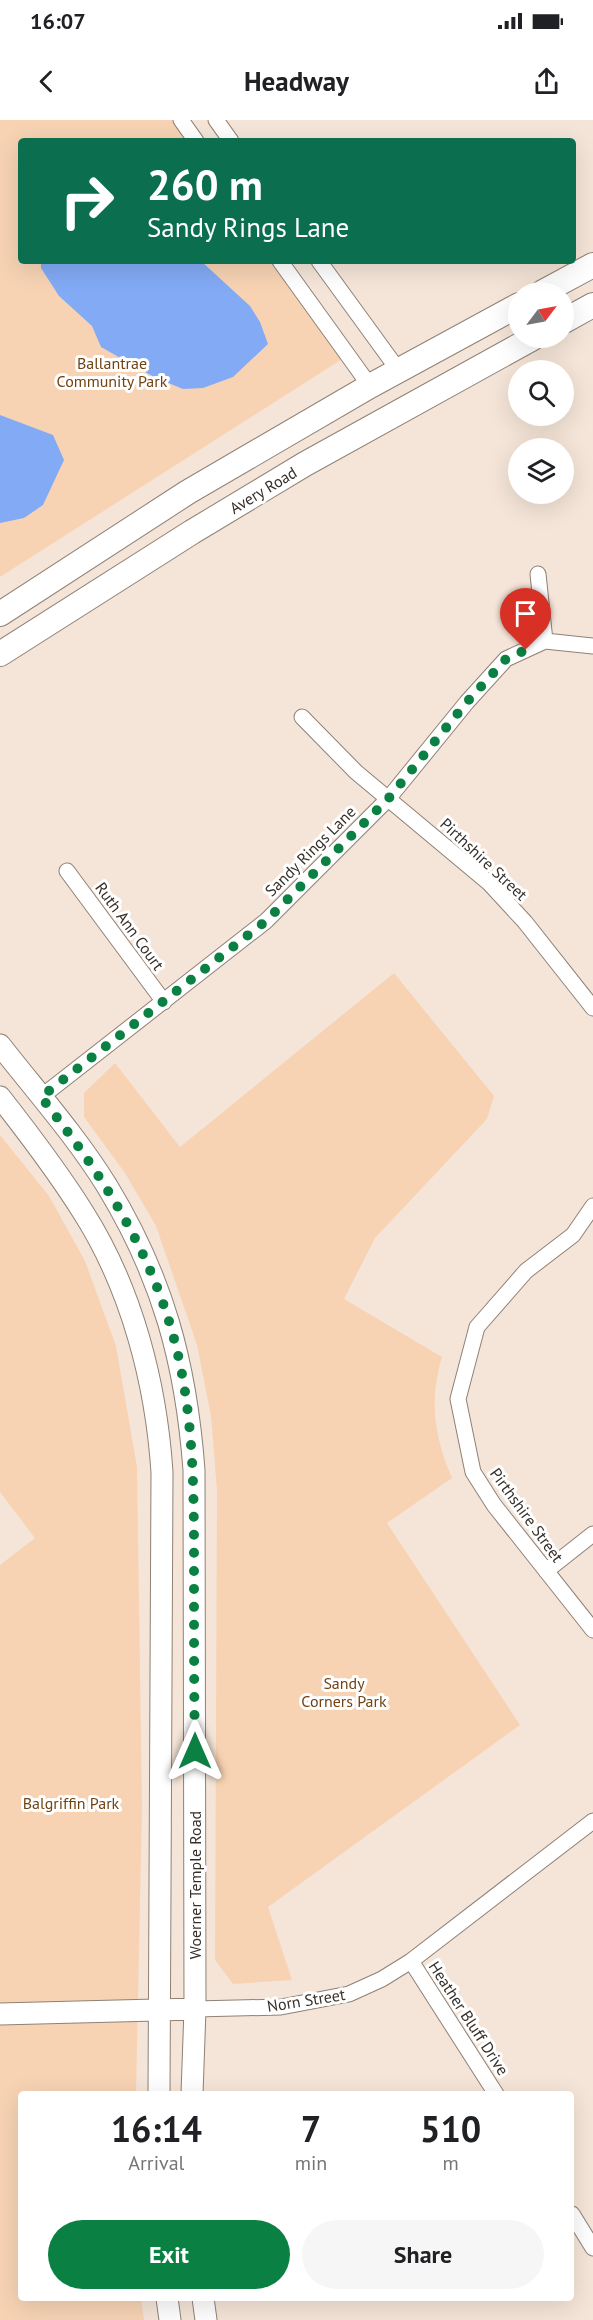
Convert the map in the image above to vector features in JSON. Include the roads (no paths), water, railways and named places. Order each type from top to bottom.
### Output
[{"type":"main road","points":[[562,282],[593,265]]},
{"type":"main road","points":[[574,315],[593,305]]},
{"type":"main road","points":[[0,614],[188,492],[370,386],[508,311]]},
{"type":"main road","name":"Avery Road","points":[[0,654],[192,532],[305,464],[515,348]]},
{"type":"main road","name":"Woerner Temple Road","points":[[0,1045],[75,1140],[106,1186],[137,1241],[160,1295],[175,1341],[190,1418],[194,1470],[195,2010],[192,2091]]},
{"type":"main road","name":"Woerner Temple Road","points":[[0,1097],[47,1158],[85,1214],[108,1257],[129,1307],[152,1390],[160,1436],[162,1472],[159,2091]]},
{"type":"main road","name":"Norn Street","points":[[0,2014],[195,2010]]},
{"type":"main road","points":[[167,2301],[170,2320]]},
{"type":"main road","points":[[203,2301],[206,2320]]},
{"type":"street","points":[[181,120],[194,138]]},
{"type":"street","points":[[216,120],[229,138]]},
{"type":"street","points":[[282,264],[370,386]]},
{"type":"street","points":[[321,264],[399,371]]},
{"type":"street","points":[[538,574],[545,641],[593,646]]},
{"type":"street","name":"Sandy Rings Lane","points":[[41,1097],[266,921],[388,799],[467,702],[506,659],[545,641]]},
{"type":"street","name":"Pirthshire Street","points":[[302,717],[356,772],[489,883],[525,922],[593,1008]]},
{"type":"street","name":"Ruth Ann Court","points":[[67,871],[164,1002]]},
{"type":"street","name":"Pirthshire Street","points":[[593,1206],[573,1235],[526,1271],[477,1327],[458,1399],[473,1472],[494,1505],[593,1630]]},
{"type":"street","points":[[546,1570],[593,1534]]},
{"type":"street","name":"Norn Street","points":[[195,2010],[281,2007],[350,1994],[382,1979],[411,1960],[593,1821]]},
{"type":"street","name":"Heather Bluff Drive","points":[[411,1960],[494,2091]]},
{"type":"street","points":[[574,2217],[593,2248]]},
{"type":"water","points":[[41,264],[204,264],[250,306],[260,322],[268,344],[233,377],[203,388],[183,389],[154,377],[101,347],[92,326],[59,296],[41,268]]},
{"type":"water","points":[[0,415],[53,435],[64,460],[43,505],[24,518],[0,523]]},
{"type":"park label","name":"Ballantrae Community Park","points":[[112,372]]},
{"type":"park label","name":"Sandy Corners Park","points":[[344,1692]]},
{"type":"park label","name":"Balgriffin Park","points":[[71,1803]]}]
